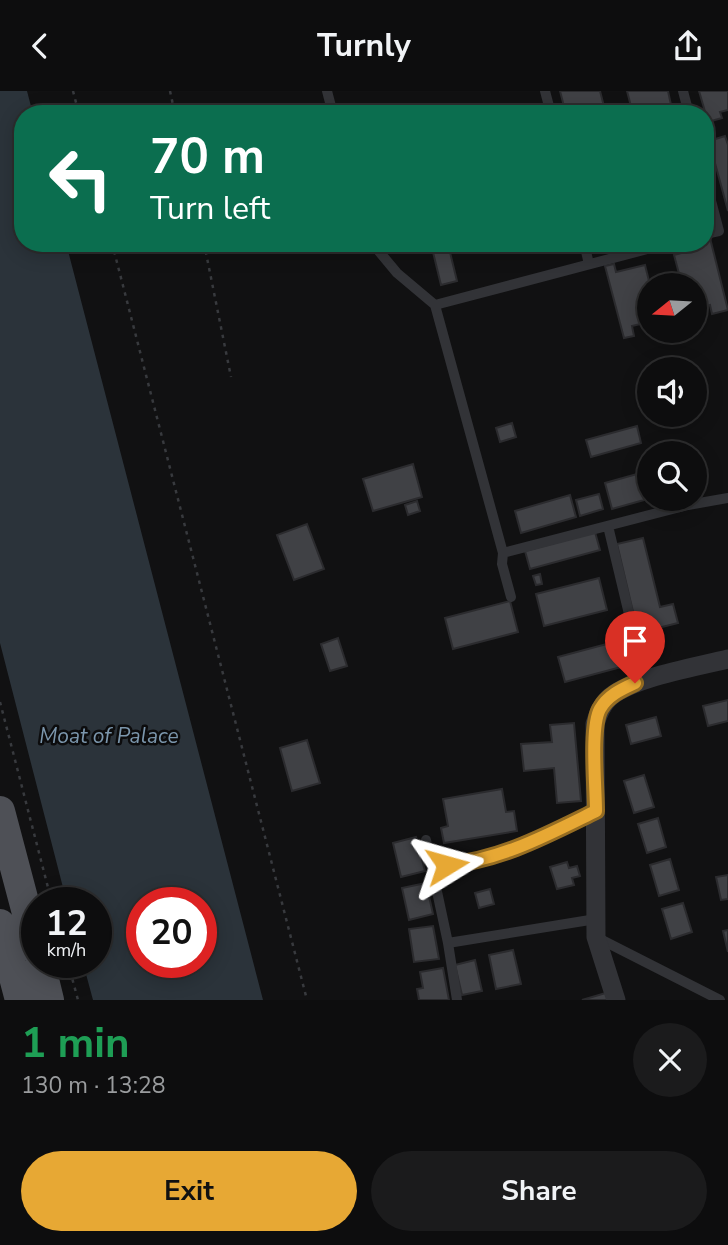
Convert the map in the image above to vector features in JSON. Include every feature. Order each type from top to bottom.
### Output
[{"type":"main road","points":[[0,811],[21,890]]},
{"type":"main road","points":[[0,924],[20,1000]]},
{"type":"main road","points":[[44,978],[49,1000]]},
{"type":"street","points":[[616,1000],[596,928],[595,723],[600,709],[608,699],[635,683],[728,659]]},
{"type":"lane","points":[[714,204],[723,229]]},
{"type":"lane","points":[[380,252],[397,273],[435,305],[503,553],[502,564],[511,597]]},
{"type":"lane","points":[[586,252],[589,264]]},
{"type":"lane","points":[[435,305],[635,252]]},
{"type":"lane","points":[[503,553],[688,505],[728,498]]},
{"type":"lane","points":[[608,526],[634,635]]},
{"type":"lane","points":[[431,866],[489,858],[521,847],[596,811]]},
{"type":"lane","points":[[426,840],[449,943],[457,1000]]},
{"type":"lane","points":[[449,943],[596,928],[720,1000]]},
{"type":"path","points":[[114,252],[307,1000]]},
{"type":"path","points":[[206,252],[231,377]]},
{"type":"path","points":[[0,702],[48,887]]},
{"type":"path","points":[[72,978],[78,1000]]},
{"type":"water","name":"Moat of Palace","points":[[0,91],[27,91],[31,105],[14,105],[14,252],[68,252],[263,1000],[93,1000],[87,978],[112,978],[112,887],[63,887],[0,643]]},
{"type":"building","points":[[560,91],[600,91],[604,105],[564,105]]},
{"type":"building","points":[[627,91],[668,91],[671,105],[631,105]]},
{"type":"building","points":[[699,91],[728,91],[728,110],[720,112],[722,118],[714,120],[714,105],[703,105]]},
{"type":"building","points":[[725,136],[728,145],[728,211],[714,159],[714,139]]},
{"type":"building","points":[[433,252],[450,252],[457,281],[441,285]]},
{"type":"building","points":[[685,252],[714,252],[728,310],[712,314],[710,305],[707,306],[707,273],[679,273],[674,255]]},
{"type":"building","points":[[614,264],[616,272],[645,265],[647,273],[637,273],[637,325],[632,326],[634,336],[624,338],[605,266]]},
{"type":"building","points":[[512,423],[516,437],[500,442],[496,428]]},
{"type":"building","points":[[637,426],[641,441],[591,457],[586,440]]},
{"type":"building","points":[[413,464],[422,497],[373,511],[363,479]]},
{"type":"building","points":[[637,474],[637,502],[612,509],[605,483]]},
{"type":"building","points":[[599,494],[603,509],[580,516],[576,500]]},
{"type":"building","points":[[570,495],[576,517],[521,533],[515,511]]},
{"type":"building","points":[[417,501],[420,511],[408,515],[405,505]]},
{"type":"building","points":[[307,524],[324,569],[294,580],[277,535]]},
{"type":"building","points":[[595,532],[600,550],[530,569],[525,551]]},
{"type":"building","points":[[643,538],[660,607],[673,604],[678,623],[638,633],[617,544]]},
{"type":"building","points":[[540,574],[542,584],[536,585],[533,576]]},
{"type":"building","points":[[599,578],[607,610],[544,626],[536,594]]},
{"type":"building","points":[[510,601],[518,632],[453,649],[445,618]]},
{"type":"building","points":[[338,638],[347,666],[330,671],[321,644]]},
{"type":"building","points":[[618,641],[625,666],[565,682],[558,657]]},
{"type":"building","points":[[728,700],[728,721],[708,726],[703,706]]},
{"type":"building","points":[[656,717],[661,736],[631,744],[626,725]]},
{"type":"building","points":[[574,723],[581,801],[557,803],[554,768],[524,771],[521,744],[552,742],[550,725]]},
{"type":"building","points":[[307,740],[320,783],[292,791],[280,748]]},
{"type":"building","points":[[644,775],[654,807],[634,813],[624,781]]},
{"type":"building","points":[[502,789],[506,812],[514,811],[517,831],[444,843],[441,828],[448,826],[443,799]]},
{"type":"building","points":[[658,818],[666,847],[647,853],[638,824]]},
{"type":"building","points":[[416,837],[425,871],[401,877],[393,843]]},
{"type":"building","points":[[670,859],[679,890],[659,896],[650,865]]},
{"type":"building","points":[[567,862],[569,868],[577,866],[580,876],[572,878],[574,885],[557,889],[550,867]]},
{"type":"building","points":[[728,875],[728,899],[721,900],[716,877]]},
{"type":"building","points":[[426,883],[433,914],[409,920],[402,888]]},
{"type":"building","points":[[490,889],[494,904],[479,908],[475,893]]},
{"type":"building","points":[[683,903],[692,932],[671,939],[662,909]]},
{"type":"building","points":[[433,926],[439,959],[414,962],[409,929]]},
{"type":"building","points":[[728,930],[728,952],[723,931]]},
{"type":"building","points":[[513,950],[521,984],[496,989],[489,955]]},
{"type":"building","points":[[475,960],[482,991],[462,995],[455,965]]},
{"type":"building","points":[[443,968],[449,1000],[419,1000],[417,989],[423,988],[420,972]]},
{"type":"building","points":[[609,992],[611,1000],[582,1000]]},
{"type":"route","points":[[447,865],[489,858],[521,847],[596,811],[595,723],[600,709],[608,699],[619,690],[635,683]]}]
